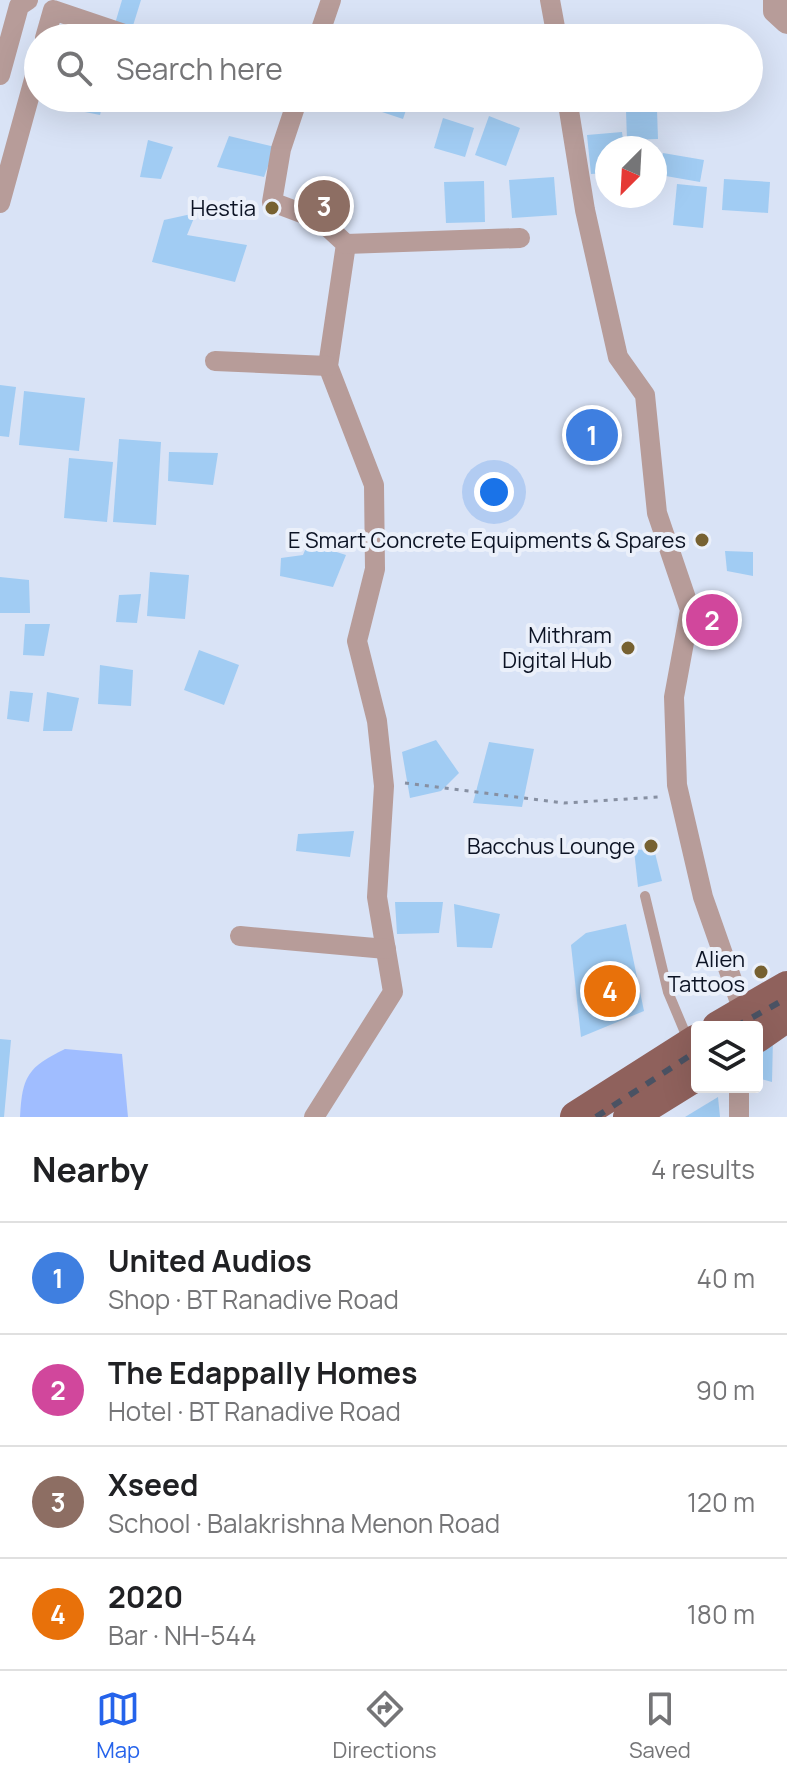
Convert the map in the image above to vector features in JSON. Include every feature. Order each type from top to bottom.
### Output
[{"type":"main road","points":[[745,1021],[787,987]]},
{"type":"main road","points":[[761,1021],[787,1016]]},
{"type":"main road","points":[[576,1117],[691,1055]]},
{"type":"main road","points":[[629,1117],[691,1057]]},
{"type":"street","points":[[0,75],[19,6],[28,0]]},
{"type":"street","points":[[323,24],[331,0]]},
{"type":"street","points":[[550,0],[554,24]]},
{"type":"street","points":[[775,0],[775,11],[787,22]]},
{"type":"street","points":[[43,5],[97,24]]},
{"type":"street","points":[[0,203],[25,112]]},
{"type":"street","points":[[293,112],[281,149],[272,202],[320,220],[346,244],[520,238]]},
{"type":"street","points":[[569,112],[585,210],[618,357],[645,395],[657,513],[690,610],[674,697],[679,796],[703,897],[739,1021]]},
{"type":"street","points":[[314,1117],[393,992],[377,897],[383,780],[377,721],[357,641],[375,569],[374,485],[328,366],[346,244]]},
{"type":"street","points":[[215,361],[328,366]]},
{"type":"street","points":[[240,936],[386,949]]},
{"type":"street","points":[[739,1093],[739,1117]]},
{"type":"lane","points":[[645,896],[668,992],[691,1044]]},
{"type":"path","points":[[383,780],[564,803],[679,796]]},
{"type":"shaded area","points":[[65,1049],[122,1054],[128,1117],[20,1117],[29,1074],[43,1061]]},
{"type":"building","points":[[122,0],[141,0],[134,24],[115,24]]},
{"type":"building","points":[[382,112],[405,112],[403,119]]},
{"type":"building","points":[[626,112],[657,112],[658,136],[627,136]]},
{"type":"building","points":[[489,116],[520,128],[506,166],[475,155]]},
{"type":"building","points":[[443,118],[474,128],[465,157],[434,148]]},
{"type":"building","points":[[622,132],[622,136],[595,136],[595,174],[591,174],[587,135]]},
{"type":"building","points":[[229,136],[275,147],[264,177],[217,167]]},
{"type":"building","points":[[148,140],[173,147],[161,179],[140,177]]},
{"type":"building","points":[[667,154],[704,160],[700,182],[667,176]]},
{"type":"building","points":[[554,177],[557,215],[512,218],[509,180]]},
{"type":"building","points":[[724,179],[770,182],[768,213],[722,210]]},
{"type":"building","points":[[484,181],[485,222],[446,223],[444,182]]},
{"type":"building","points":[[677,184],[707,187],[703,228],[673,225]]},
{"type":"building","points":[[196,213],[187,235],[247,245],[235,282],[152,262],[164,220]]},
{"type":"building","points":[[0,385],[16,387],[9,437],[0,436]]},
{"type":"building","points":[[24,391],[85,398],[79,451],[19,445]]},
{"type":"building","points":[[119,439],[161,442],[156,525],[113,522]]},
{"type":"building","points":[[169,452],[218,453],[213,485],[168,481]]},
{"type":"building","points":[[69,458],[113,462],[107,522],[64,518]]},
{"type":"building","points":[[308,543],[346,555],[333,587],[280,576],[281,558],[303,555]]},
{"type":"building","points":[[725,551],[753,552],[753,576],[727,571]]},
{"type":"building","points":[[150,572],[189,575],[185,619],[147,616]]},
{"type":"building","points":[[0,577],[29,580],[30,613],[0,613]]},
{"type":"building","points":[[141,594],[137,623],[116,622],[119,595]]},
{"type":"building","points":[[25,624],[50,624],[44,656],[23,655]]},
{"type":"building","points":[[199,650],[239,665],[224,705],[184,690]]},
{"type":"building","points":[[100,665],[133,670],[131,706],[98,704]]},
{"type":"building","points":[[10,691],[33,693],[29,722],[7,719]]},
{"type":"building","points":[[47,692],[79,698],[72,731],[43,731]]},
{"type":"building","points":[[436,740],[459,773],[441,791],[410,798],[402,752]]},
{"type":"building","points":[[489,742],[534,749],[522,807],[473,803]]},
{"type":"building","points":[[354,831],[350,857],[296,851],[298,834]]},
{"type":"building","points":[[654,849],[662,881],[638,887],[634,850]]},
{"type":"building","points":[[395,902],[443,902],[439,933],[397,934]]},
{"type":"building","points":[[454,904],[500,914],[492,948],[457,947]]},
{"type":"building","points":[[626,924],[644,1011],[581,1037],[571,945],[586,933]]},
{"type":"building","points":[[773,1038],[772,1082],[763,1080],[763,1042]]},
{"type":"building","points":[[0,1039],[11,1040],[4,1117],[0,1117]]},
{"type":"building","points":[[718,1097],[720,1117],[685,1117]]},
{"type":"railway","points":[[746,1021],[787,998]]},
{"type":"railway","points":[[596,1117],[691,1055]]},
{"type":"place","name":"Xseed","points":[[324,206]]},
{"type":"place","name":"Hestia","points":[[272,208]]},
{"type":"place","name":"United Audios","points":[[592,435]]},
{"type":"place","name":"E Smart Concrete Equipments & Spares","points":[[702,540]]},
{"type":"place","name":"The Edappally Homes","points":[[712,620]]},
{"type":"place","name":"Mithram Digital Hub","points":[[628,648]]},
{"type":"place","name":"Bacchus Lounge","points":[[651,846]]},
{"type":"place","name":"Alien Tattoos","points":[[761,972]]},
{"type":"place","name":"2020","points":[[610,991]]}]
